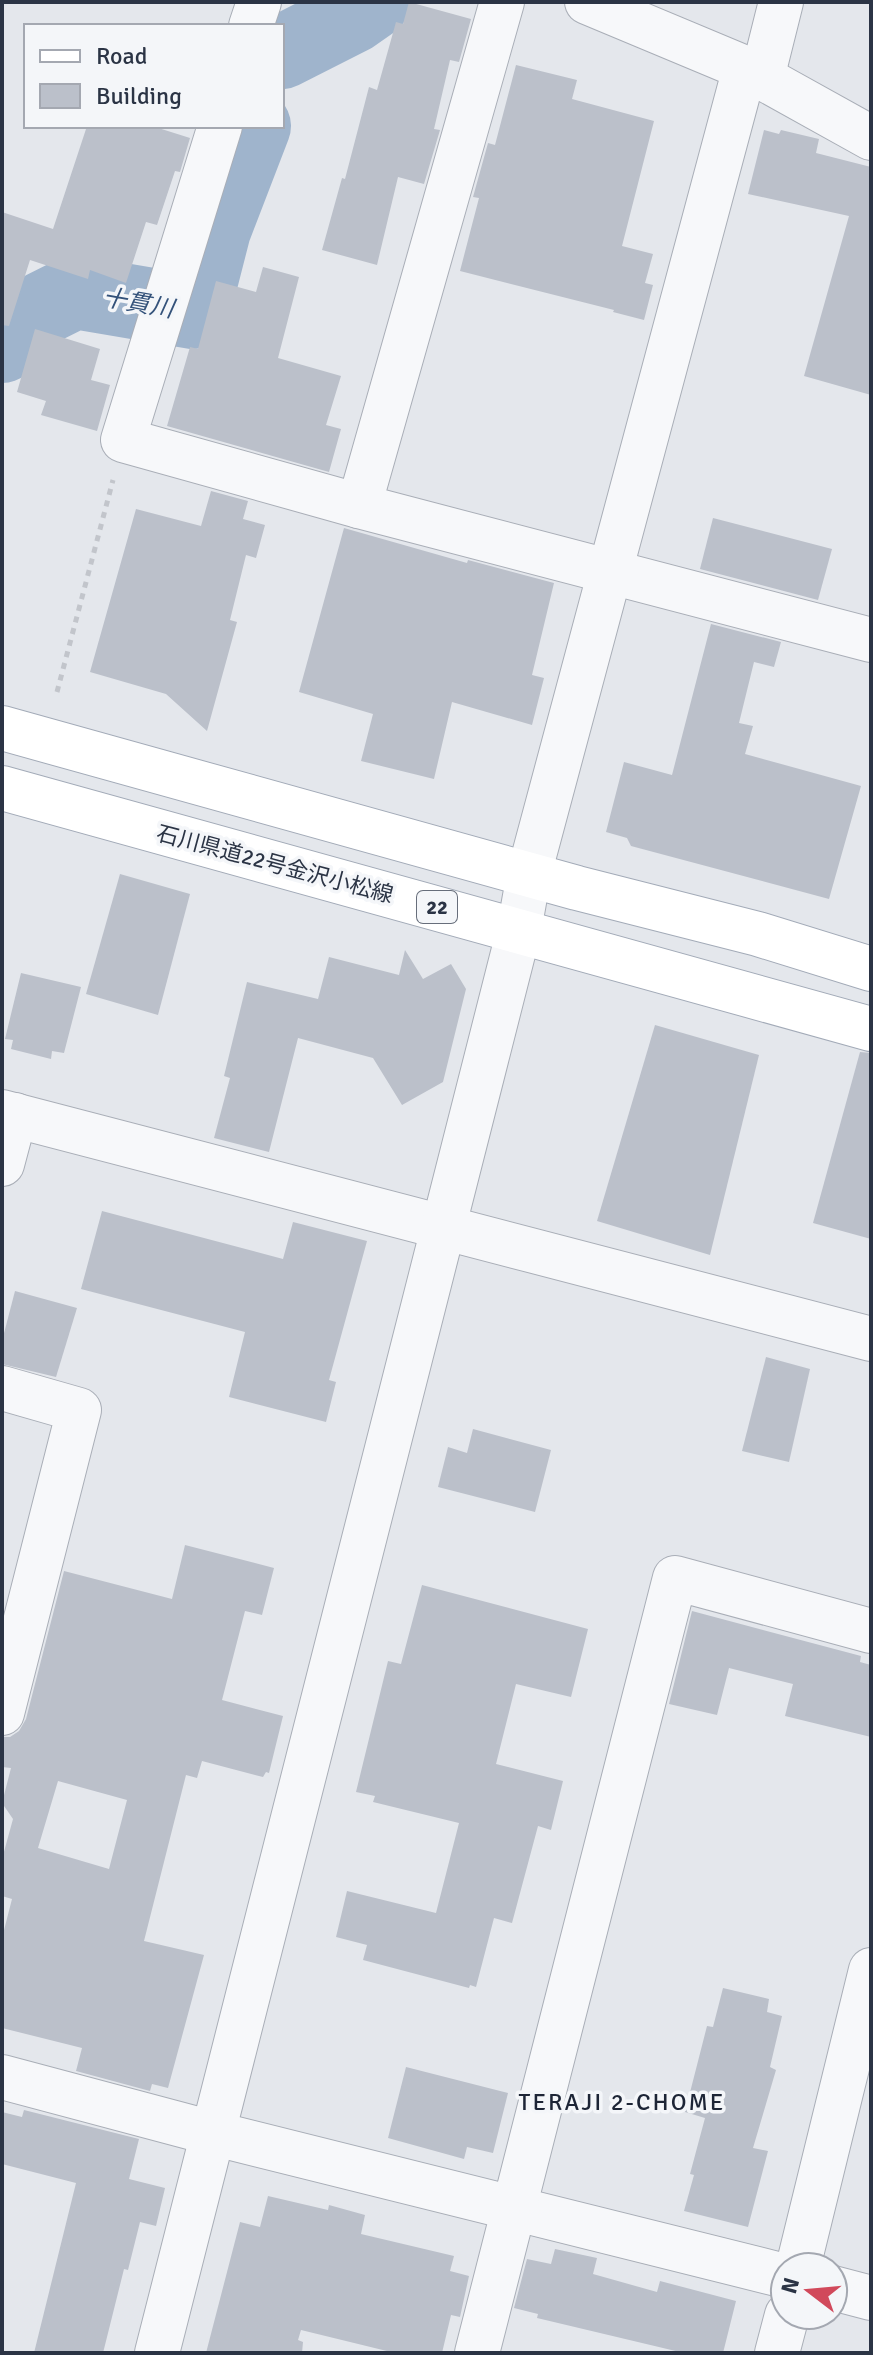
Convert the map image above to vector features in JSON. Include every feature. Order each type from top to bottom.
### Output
[{"type":"main road","points":[[2,728],[758,934],[871,969]]},
{"type":"main road","name":"石川県道22号金沢小松線","points":[[2,788],[871,1029]]},
{"type":"street","points":[[252,24],[259,2]]},
{"type":"street","points":[[359,506],[502,2]]},
{"type":"street","points":[[587,2],[754,73],[871,138]]},
{"type":"street","points":[[157,2353],[519,930],[529,874],[611,571],[754,73],[781,2]]},
{"type":"street","points":[[219,128],[123,440],[359,506],[871,638]]},
{"type":"street","points":[[2,1164],[8,1113],[871,1339]]},
{"type":"street","points":[[2,1388],[79,1410],[2,1713]]},
{"type":"street","points":[[477,2353],[675,1578],[871,1631]]},
{"type":"street","points":[[802,2251],[871,1970]]},
{"type":"street","points":[[2,2077],[212,2133],[769,2272]]},
{"type":"street","points":[[849,2292],[871,2298]]},
{"type":"street","points":[[777,2353],[783,2331]]},
{"type":"path","points":[[57,692],[123,440]]},
{"type":"building","points":[[409,2],[471,19],[459,62],[450,60],[434,129],[440,130],[424,184],[398,177],[377,265],[322,250],[342,178],[345,179],[369,87],[377,90],[396,22],[403,24]]},
{"type":"building","points":[[516,65],[577,80],[572,99],[654,121],[622,246],[653,254],[645,283],[653,285],[644,320],[460,271],[479,198],[473,197],[488,143],[495,145]]},
{"type":"building","points":[[86,128],[158,128],[190,138],[180,172],[175,171],[157,225],[146,222],[126,283],[90,270],[88,279],[30,260],[9,326],[2,325],[2,212],[53,229]]},
{"type":"building","points":[[764,130],[779,134],[781,130],[819,139],[816,153],[871,167],[871,395],[804,376],[849,216],[748,194]]},
{"type":"building","points":[[263,267],[299,277],[278,358],[341,376],[326,425],[341,429],[329,472],[167,426],[190,347],[198,349],[216,281],[256,292]]},
{"type":"building","points":[[35,329],[100,349],[91,380],[110,385],[97,431],[41,415],[46,401],[17,392]]},
{"type":"building","points":[[211,491],[248,501],[243,519],[265,525],[256,558],[246,555],[230,620],[237,622],[207,731],[166,694],[90,672],[136,509],[201,526]]},
{"type":"building","points":[[713,518],[832,549],[818,600],[700,569]]},
{"type":"building","points":[[344,528],[467,563],[468,560],[554,583],[532,675],[544,678],[532,725],[452,702],[434,779],[361,761],[373,714],[299,692]]},
{"type":"building","points":[[711,624],[781,642],[774,667],[754,662],[739,723],[753,726],[745,754],[861,786],[829,899],[631,846],[627,838],[606,832],[624,762],[672,775]]},
{"type":"building","points":[[120,874],[190,894],[158,1015],[86,994]]},
{"type":"building","points":[[405,950],[423,979],[451,964],[466,989],[443,1082],[402,1105],[373,1058],[298,1038],[269,1152],[214,1138],[230,1078],[224,1076],[247,982],[318,999],[329,957],[399,975]]},
{"type":"building","points":[[21,973],[81,987],[64,1053],[52,1051],[51,1059],[11,1049],[13,1040],[5,1039]]},
{"type":"building","points":[[655,1025],[759,1055],[710,1255],[597,1221]]},
{"type":"building","points":[[860,1052],[871,1053],[871,1239],[813,1223]]},
{"type":"building","points":[[102,1211],[283,1259],[293,1222],[367,1241],[329,1380],[336,1382],[326,1422],[229,1397],[245,1332],[81,1289]]},
{"type":"building","points":[[15,1291],[77,1308],[56,1377],[2,1364],[2,1341]]},
{"type":"building","points":[[766,1357],[810,1369],[789,1462],[742,1451]]},
{"type":"building","points":[[473,1429],[551,1450],[535,1512],[438,1487],[448,1447],[467,1453]]},
{"type":"building","points":[[185,1545],[274,1568],[262,1615],[245,1611],[222,1700],[283,1716],[269,1773],[266,1772],[263,1777],[202,1761],[197,1778],[186,1775],[144,1941],[204,1955],[168,2088],[152,2084],[150,2091],[76,2071],[82,2048],[2,2028],[2,1938],[12,1899],[2,1896],[2,1859],[13,1819],[2,1803],[11,1768],[2,1767],[2,1737],[10,1737],[19,1731],[26,1719],[64,1571],[172,1599]],"holes":[[[58,1781],[127,1800],[109,1869],[38,1848]]]},
{"type":"building","points":[[422,1585],[588,1629],[571,1697],[516,1684],[496,1764],[563,1781],[551,1830],[538,1826],[512,1923],[494,1918],[476,1987],[470,1985],[469,1988],[363,1960],[367,1945],[336,1937],[347,1891],[436,1913],[459,1823],[373,1802],[375,1796],[356,1792],[388,1661],[401,1664]]},
{"type":"building","points":[[692,1611],[861,1656],[860,1662],[871,1665],[871,1737],[785,1716],[793,1684],[729,1668],[717,1715],[669,1704]]},
{"type":"building","points":[[723,1988],[769,1999],[767,2012],[782,2016],[770,2067],[776,2070],[753,2148],[768,2151],[748,2227],[684,2211],[705,2118],[685,2112],[707,2026],[713,2027]]},
{"type":"building","points":[[406,2067],[508,2093],[493,2153],[467,2147],[464,2159],[388,2138]]},
{"type":"building","points":[[24,2110],[139,2139],[129,2179],[165,2188],[156,2226],[140,2222],[128,2270],[124,2269],[103,2353],[34,2353],[76,2183],[2,2164],[2,2112],[22,2117]]},
{"type":"building","points":[[268,2196],[328,2210],[329,2205],[365,2215],[361,2234],[454,2256],[450,2271],[469,2276],[460,2317],[451,2315],[442,2353],[395,2353],[301,2330],[298,2340],[303,2342],[302,2353],[206,2353],[240,2222],[260,2227]]},
{"type":"building","points":[[555,2249],[597,2258],[593,2274],[657,2292],[660,2281],[736,2301],[723,2353],[684,2353],[537,2318],[538,2314],[514,2308],[527,2259],[551,2264]]},
{"type":"waterway","name":"十貫川","points":[[284,51],[353,16],[373,2]]},
{"type":"waterway","name":"十貫川","points":[[2,346],[43,308],[75,292],[193,312],[214,230],[253,128]]},
{"type":"district","name":"TERAJI 2-CHOME","points":[[622,2102]]}]
